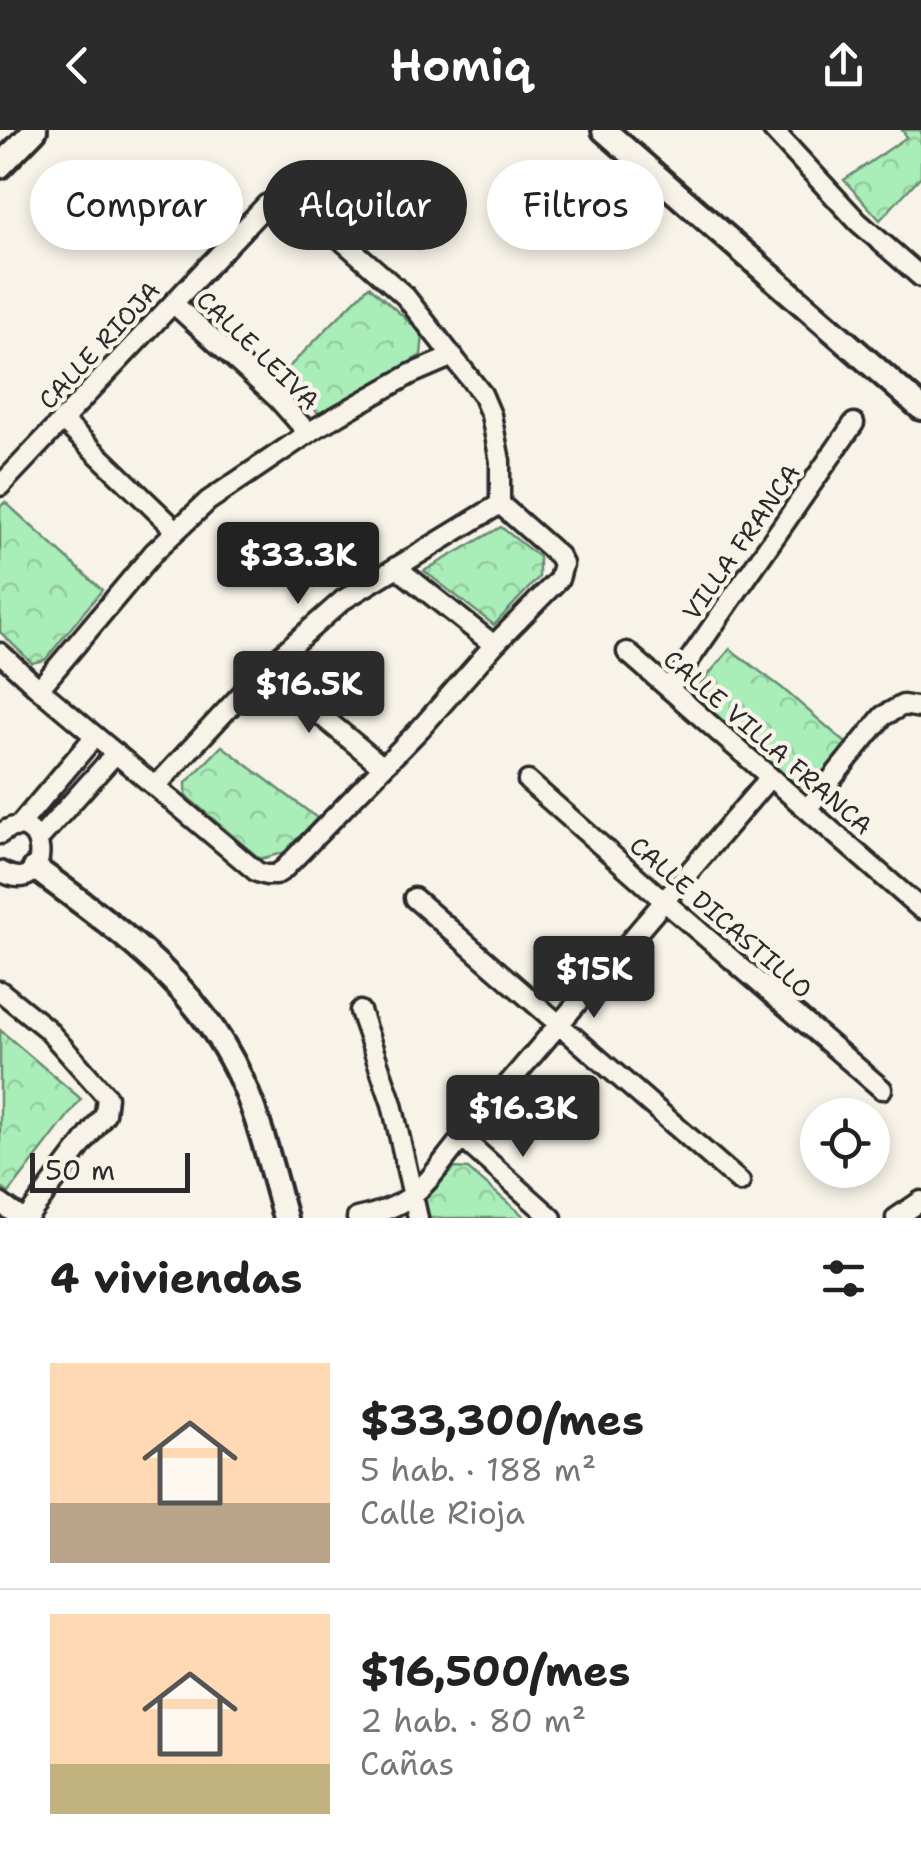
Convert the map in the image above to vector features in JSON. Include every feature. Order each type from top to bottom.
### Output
[{"type":"street","points":[[0,166],[35,130]]},
{"type":"street","points":[[604,130],[921,408]]},
{"type":"street","points":[[773,130],[858,222],[921,277]]},
{"type":"street","name":"CALLE RIOJA","points":[[0,486],[266,205],[286,196],[294,198],[404,296],[482,394],[491,414],[500,461],[500,504]]},
{"type":"street","name":"CALLE LEIVA","points":[[173,303],[278,399],[308,433]]},
{"type":"street","points":[[39,689],[154,552],[208,501],[308,433],[410,374],[453,356]]},
{"type":"street","points":[[62,420],[175,530]]},
{"type":"street","name":"VILLA FRANCA","points":[[669,689],[854,423]]},
{"type":"street","points":[[0,653],[39,689],[258,872],[275,875],[383,767],[559,579],[563,564],[559,556],[500,504],[343,600],[264,669],[156,786]]},
{"type":"street","points":[[396,567],[494,645]]},
{"type":"street","name":"CALLE VILLA FRANCA","points":[[627,652],[921,909]]},
{"type":"street","points":[[264,669],[383,767]]},
{"type":"street","points":[[807,810],[883,716],[903,705],[921,708]]},
{"type":"street","points":[[9,830],[46,796],[95,736]]},
{"type":"street","points":[[38,840],[116,753]]},
{"type":"street","points":[[357,1218],[385,1212],[414,1196],[770,777]]},
{"type":"street","name":"CALLE DICASTILLO","points":[[528,781],[882,1089]]},
{"type":"street","points":[[46,796],[64,812]]},
{"type":"street","points":[[3,878],[28,874],[40,859],[38,840],[26,829],[9,830]]},
{"type":"street","points":[[35,868],[130,938],[168,973],[209,1022],[241,1078],[285,1218]]},
{"type":"street","points":[[414,898],[740,1182]]},
{"type":"street","points":[[0,992],[48,1030],[106,1097],[105,1114],[24,1218],[0,1202]]},
{"type":"street","points":[[360,1012],[392,1104],[418,1218]]},
{"type":"street","points":[[462,1138],[552,1218]]},
{"type":"street","points":[[896,1218],[921,1201]]},
{"type":"green space","points":[[902,130],[921,130],[921,176],[880,220],[844,180],[907,137]]},
{"type":"green space","points":[[369,286],[423,334],[421,355],[320,415],[282,374]]},
{"type":"green space","points":[[5,502],[102,590],[45,660],[32,663],[0,632],[0,507]]},
{"type":"green space","points":[[501,527],[539,557],[539,577],[494,625],[424,571]]},
{"type":"green space","points":[[730,649],[847,744],[815,783],[802,785],[792,781],[701,702],[699,686]]},
{"type":"green space","points":[[222,746],[317,818],[286,852],[260,859],[186,796],[186,783]]},
{"type":"green space","points":[[0,1030],[81,1099],[9,1193],[0,1187]]},
{"type":"green space","points":[[454,1168],[468,1169],[526,1218],[426,1218],[426,1195]]}]
